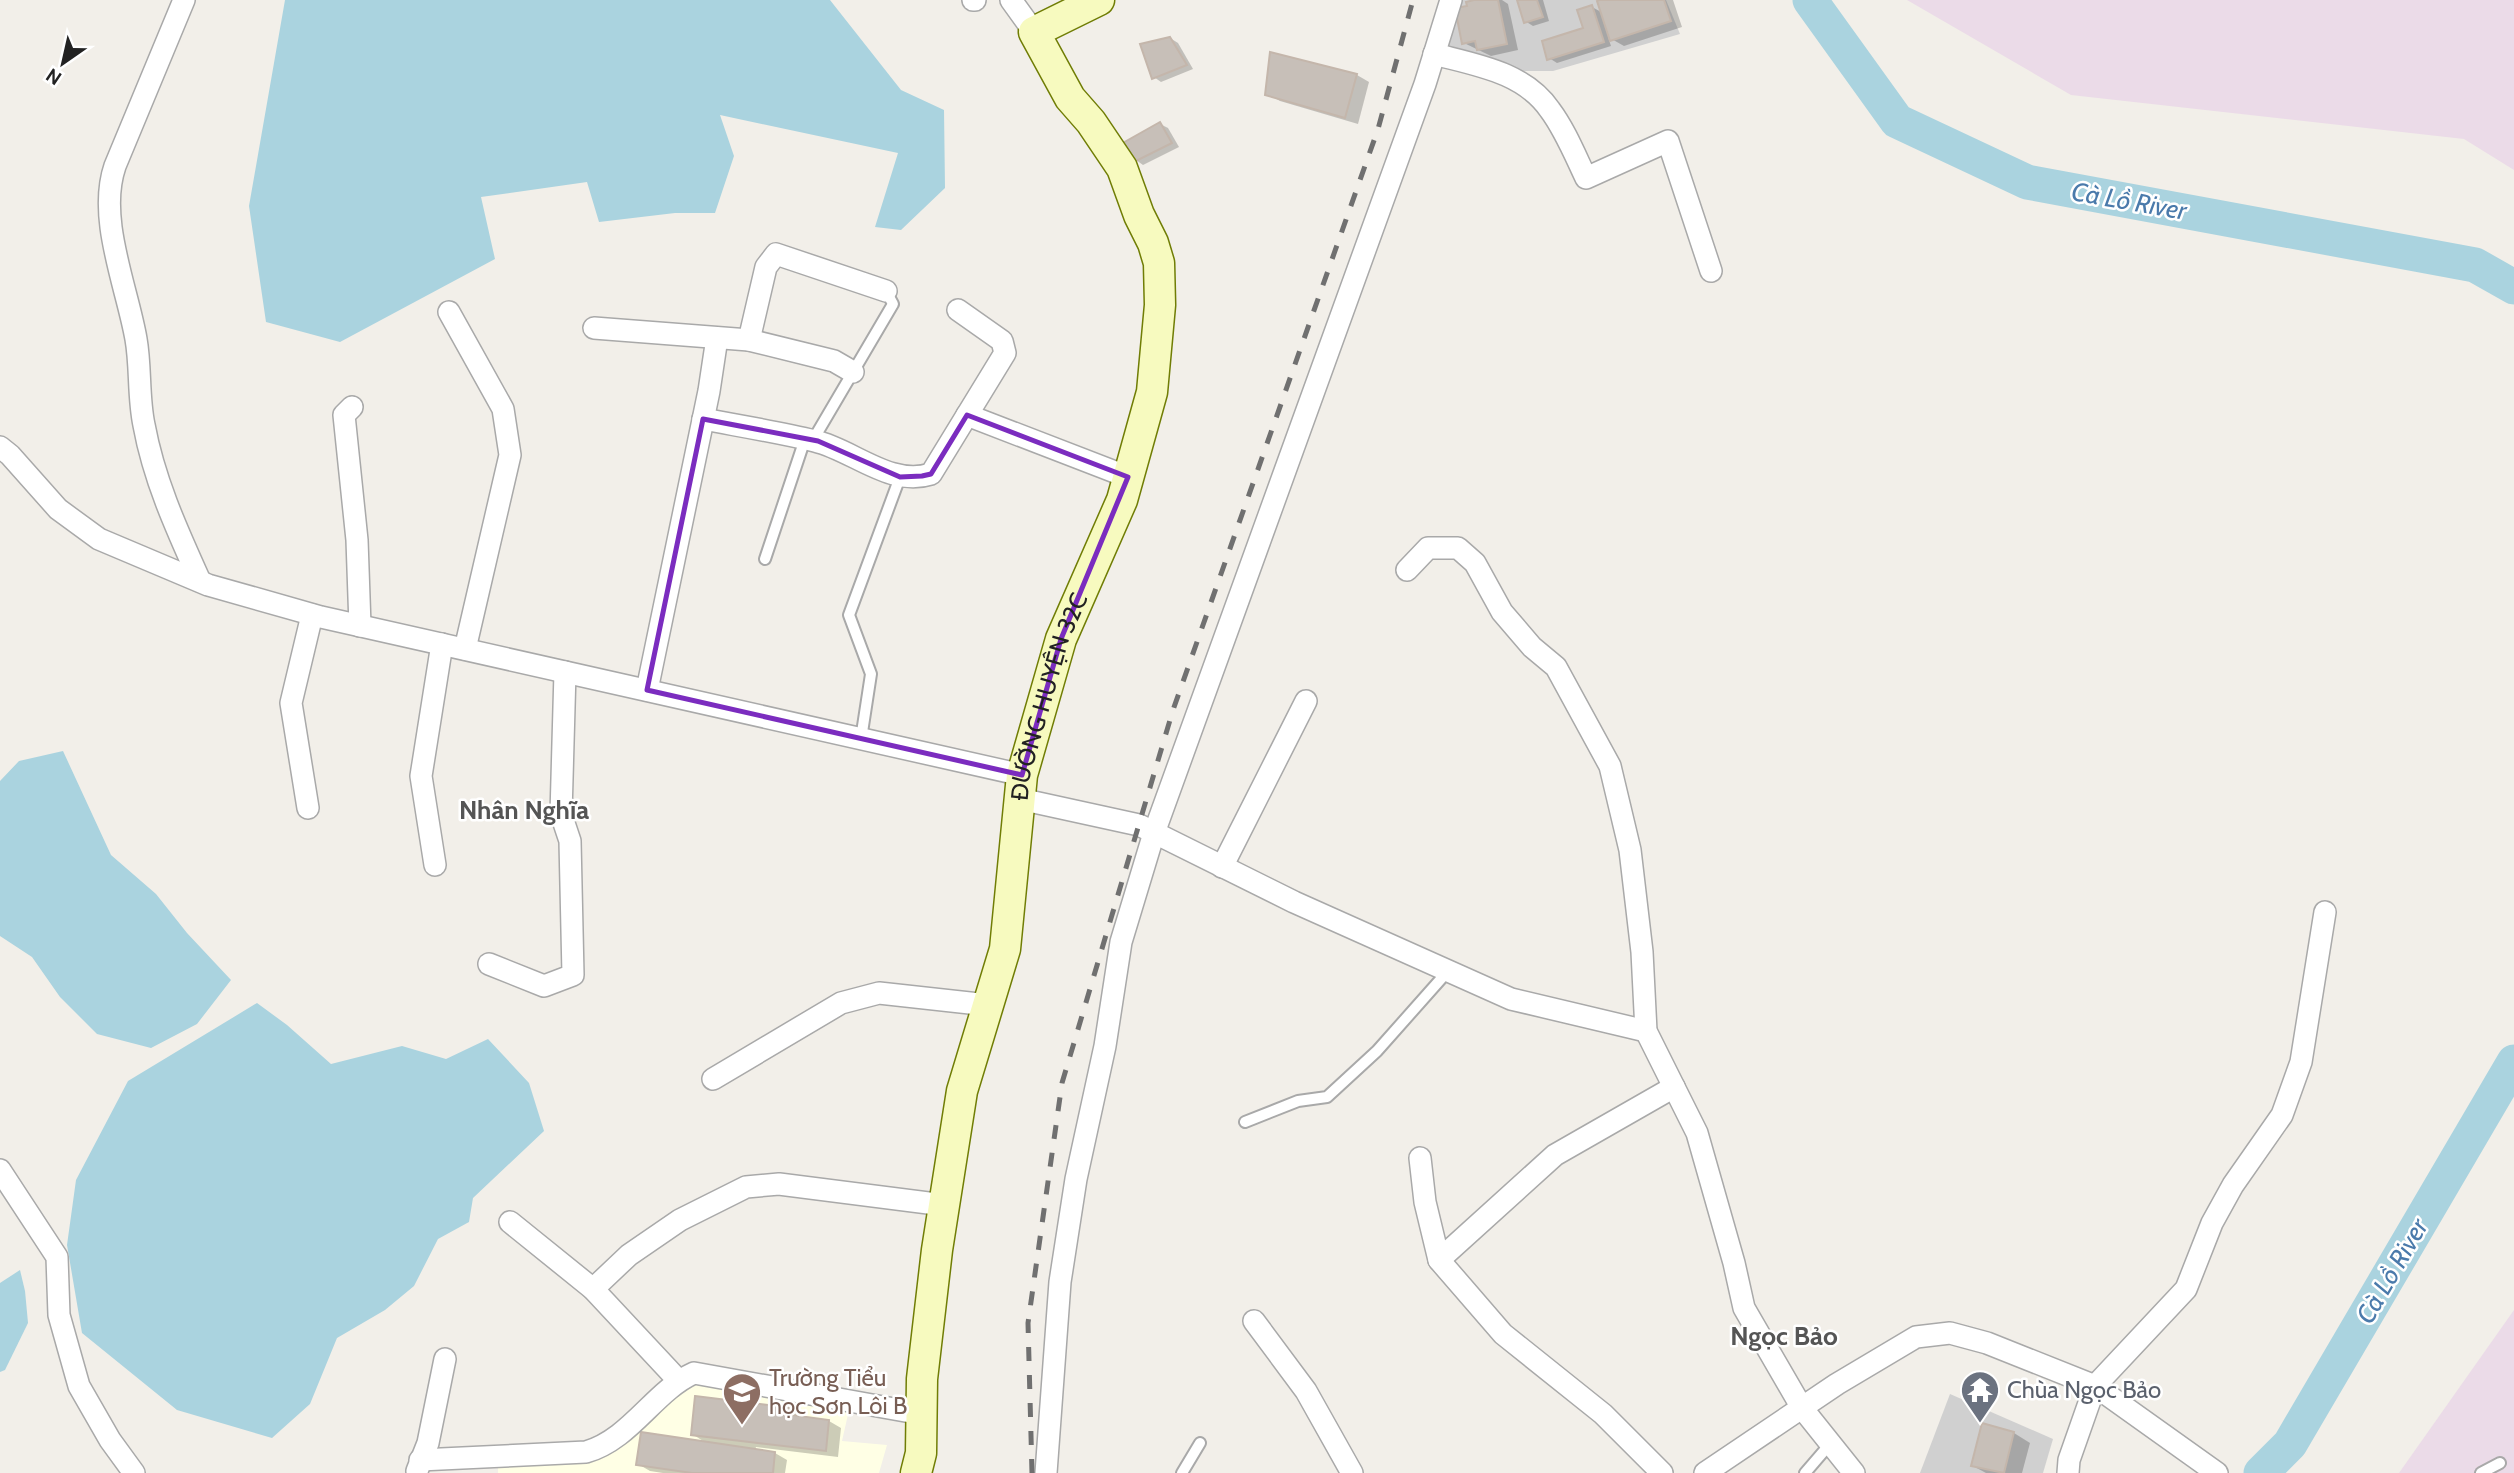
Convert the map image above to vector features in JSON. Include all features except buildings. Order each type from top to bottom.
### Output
[{"type":"street","points":[[184,0],[115,166],[110,180],[109,200],[113,233],[136,341],[144,427],[161,493],[200,581]]},
{"type":"street","points":[[1011,0],[1034,32],[1099,0]]},
{"type":"street","points":[[1046,1473],[1060,1282],[1076,1179],[1105,1046],[1121,942],[1154,833],[1434,54],[1451,0]]},
{"type":"street","name":"ĐƯỜNG HUYỆN 32C","points":[[916,1473],[921,1453],[922,1379],[944,1205],[962,1091],[1005,949],[1021,787],[1061,639],[1122,500],[1152,392],[1160,305],[1158,263],[1153,243],[1139,215],[1122,168],[1091,122],[1070,99],[1034,32]]},
{"type":"street","points":[[1434,54],[1506,75],[1535,92],[1550,109],[1586,178],[1668,141],[1712,271]]},
{"type":"street","points":[[749,340],[766,267],[776,254],[886,291]]},
{"type":"street","points":[[703,419],[809,440],[900,477],[922,477],[931,474],[1005,353],[1002,341],[958,310]]},
{"type":"street","points":[[449,312],[503,409],[510,455],[465,649]]},
{"type":"street","points":[[594,328],[749,340],[834,361],[853,372]]},
{"type":"street","points":[[647,691],[717,338]]},
{"type":"street","points":[[352,407],[344,415],[357,540],[360,626]]},
{"type":"street","points":[[967,415],[1128,477]]},
{"type":"street","points":[[0,447],[58,509],[99,539],[200,581],[312,615],[861,739],[1021,787],[1139,825],[1294,902],[1511,999],[1646,1031]]},
{"type":"street","points":[[1406,570],[1428,548],[1458,548],[1475,563],[1502,612],[1532,647],[1556,667],[1610,766],[1630,850],[1642,951],[1646,1031],[1697,1133],[1744,1308],[1802,1408],[1854,1473]]},
{"type":"street","points":[[308,808],[291,703],[312,615]]},
{"type":"street","points":[[435,865],[421,776],[442,645]]},
{"type":"street","points":[[489,964],[544,986],[573,975],[570,841],[561,814],[565,672]]},
{"type":"street","points":[[1222,867],[1306,701]]},
{"type":"street","points":[[2068,1473],[2069,1460],[2095,1386],[2186,1289],[2212,1223],[2234,1185],[2282,1115],[2301,1062],[2325,912]]},
{"type":"street","points":[[713,1079],[841,1003],[879,993],[988,1005]]},
{"type":"street","points":[[1439,1260],[1555,1155],[1674,1087]]},
{"type":"street","points":[[1420,1158],[1425,1202],[1439,1260],[1503,1334],[1603,1414],[1662,1473]]},
{"type":"street","points":[[0,1170],[57,1257],[59,1315],[79,1386],[110,1440],[134,1473]]},
{"type":"street","points":[[593,1289],[629,1255],[680,1220],[746,1187],[779,1184],[944,1205]]},
{"type":"street","points":[[510,1222],[593,1289],[678,1380]]},
{"type":"street","points":[[1254,1321],[1306,1391],[1352,1473]]},
{"type":"street","points":[[1704,1473],[1916,1337],[1951,1332],[1987,1343],[2095,1386],[2217,1473]]},
{"type":"street","points":[[445,1359],[428,1443],[418,1467],[586,1452],[599,1448],[638,1419],[678,1380],[694,1373],[922,1414]]},
{"type":"lane","points":[[765,559],[809,440],[893,304],[886,291]]},
{"type":"lane","points":[[861,739],[872,674],[849,615],[900,477]]},
{"type":"lane","points":[[1245,1122],[1298,1101],[1327,1097],[1377,1051],[1448,971]]},
{"type":"lane","points":[[1182,1473],[1200,1443]]},
{"type":"lane","points":[[1805,1473],[1830,1444]]},
{"type":"lane","points":[[2481,1473],[2500,1463]]},
{"type":"highlighted area","points":[[967,415],[1128,477],[1061,639],[1022,775],[647,690],[703,419],[818,441],[900,477],[931,474]]},
{"type":"shaded area","points":[[1459,0],[1666,0],[1680,34],[1553,71],[1499,71],[1443,49]]},
{"type":"shaded area","points":[[1907,0],[2514,0],[2514,170],[2464,139],[2071,95]]},
{"type":"shaded area","points":[[2514,1310],[2514,1473],[2399,1473]]},
{"type":"shaded area","name":"Trường Tiểu học Sơn Lôi B","points":[[689,1384],[849,1410],[842,1441],[887,1445],[879,1473],[498,1473],[498,1467],[596,1456]]},
{"type":"shaded area","name":"Chùa Ngọc Bảo","points":[[1950,1394],[2053,1439],[2043,1473],[1920,1473]]},
{"type":"water","points":[[285,0],[830,0],[901,90],[944,110],[945,188],[901,230],[875,227],[898,153],[720,115],[734,156],[715,213],[675,213],[599,222],[587,182],[481,197],[495,259],[340,342],[266,322],[249,206]]},
{"type":"water","points":[[63,751],[111,855],[156,894],[187,933],[231,980],[197,1024],[151,1048],[97,1034],[60,997],[32,957],[0,936],[0,781],[19,761]]},
{"type":"water","points":[[257,1003],[287,1025],[331,1064],[402,1046],[446,1059],[488,1039],[529,1083],[544,1131],[473,1198],[469,1222],[438,1239],[414,1286],[385,1310],[337,1338],[310,1404],[272,1438],[177,1410],[82,1333],[67,1245],[76,1180],[128,1081]]},
{"type":"water","points":[[20,1270],[28,1323],[5,1370],[0,1372],[0,1283]]},
{"type":"waterway","name":"Cà Lồ River","points":[[1810,0],[1897,121],[2027,182],[2475,265],[2514,287]]},
{"type":"waterway","name":"Cà Lồ River","points":[[2261,1473],[2290,1444],[2514,1062]]},
{"type":"railway","points":[[1032,1473],[1028,1323],[1062,1083],[1173,710],[1378,129],[1413,0]]},
{"type":"place","name":"Chùa Ngọc Bảo","points":[[1980,1424]]},
{"type":"place","name":"Trường Tiểu học Sơn Lôi B","points":[[742,1426]]},
{"type":"district","name":"Nhân Nghĩa","points":[[524,810]]},
{"type":"district","name":"Ngọc Bảo","points":[[1784,1336]]}]
